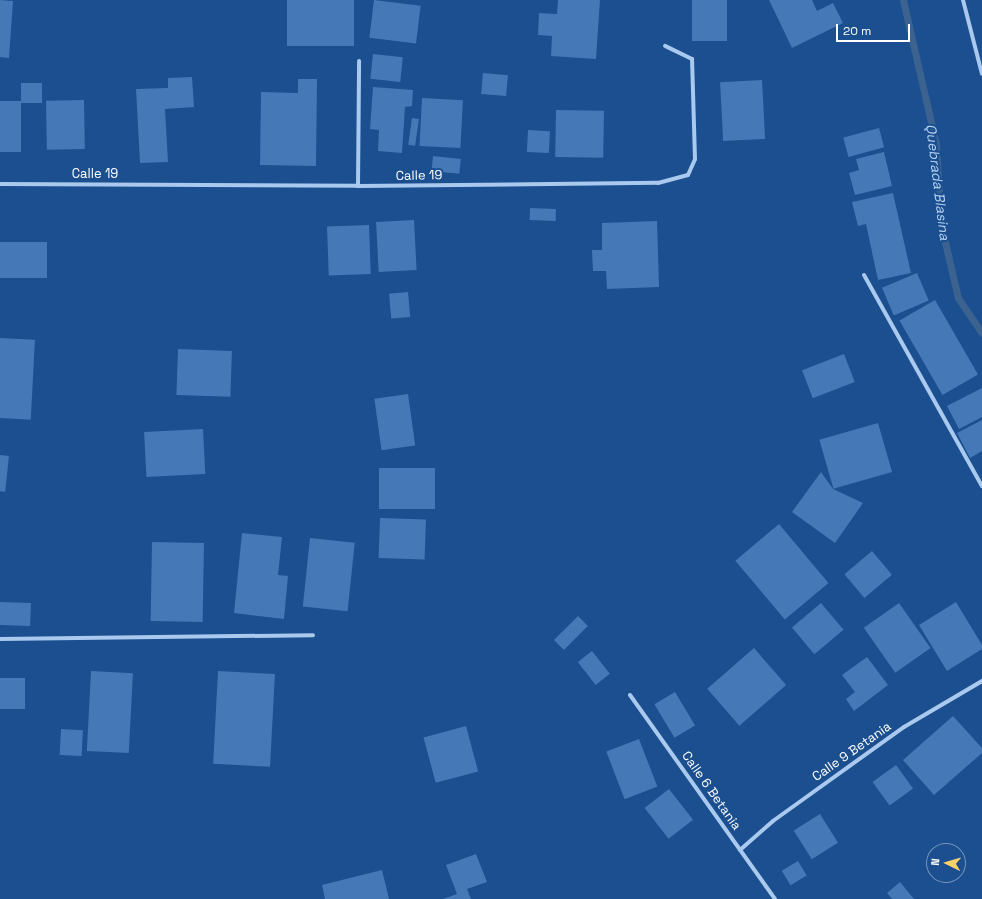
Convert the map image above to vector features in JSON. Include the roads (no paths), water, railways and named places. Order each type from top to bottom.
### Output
[{"type":"street","points":[[963,0],[982,74]]},
{"type":"street","name":"Calle 19","points":[[0,184],[358,186],[658,183],[688,175],[695,159],[692,59],[665,46]]},
{"type":"street","points":[[358,186],[359,62]]},
{"type":"street","points":[[864,275],[982,486]]},
{"type":"street","points":[[0,639],[313,635]]},
{"type":"street","name":"Calle 9 Betania","points":[[740,850],[773,821],[904,728],[982,681]]},
{"type":"street","name":"Calle 6 Betania","points":[[630,695],[775,899]]},
{"type":"waterway","name":"Quebrada Blasina","points":[[903,0],[936,144],[941,225],[958,298],[982,333]]}]
